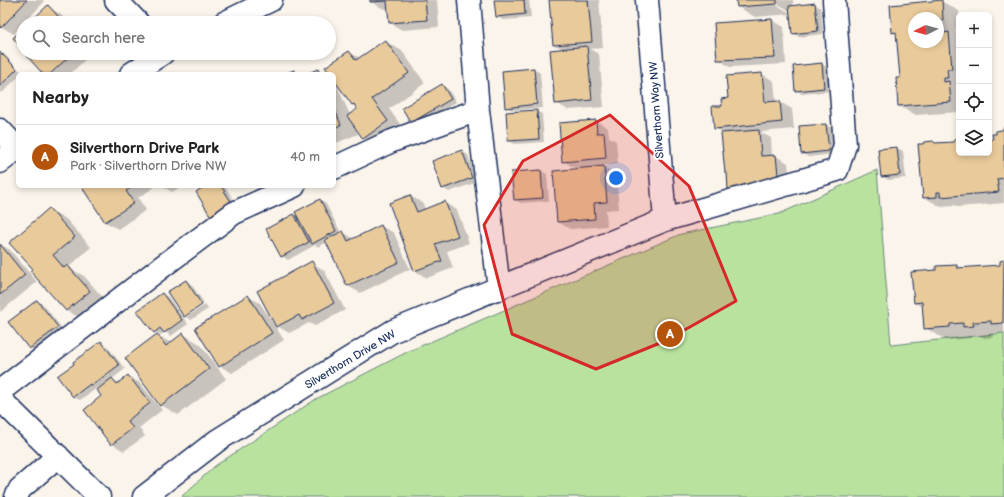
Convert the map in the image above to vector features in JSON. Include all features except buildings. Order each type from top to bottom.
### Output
[{"type":"street","points":[[116,0],[131,16]]},
{"type":"street","points":[[239,16],[272,0]]},
{"type":"street","points":[[469,0],[478,110],[499,289]]},
{"type":"street","name":"Silverthorn Way NW","points":[[647,0],[665,220]]},
{"type":"street","name":"Silverthorn Drive NW","points":[[144,497],[218,440],[393,331],[665,220],[837,170],[845,145],[834,0]]},
{"type":"street","points":[[134,72],[152,60]]},
{"type":"street","points":[[336,167],[392,141],[478,110]]},
{"type":"street","points":[[0,130],[16,146]]},
{"type":"street","points":[[0,162],[16,150]]},
{"type":"street","points":[[0,392],[234,213],[290,188]]},
{"type":"street","points":[[0,399],[99,497]]},
{"type":"street","points":[[16,497],[20,489],[58,456]]},
{"type":"highlighted area","points":[[610,115],[689,186],[736,301],[665,341],[596,369],[512,334],[484,225],[523,161]]},
{"type":"green space","points":[[877,170],[891,345],[1004,333],[1004,497],[181,497],[215,466],[316,399],[409,351],[681,234],[779,214]]},
{"type":"place","name":"Silverthorn Drive Park","points":[[670,334]]}]
